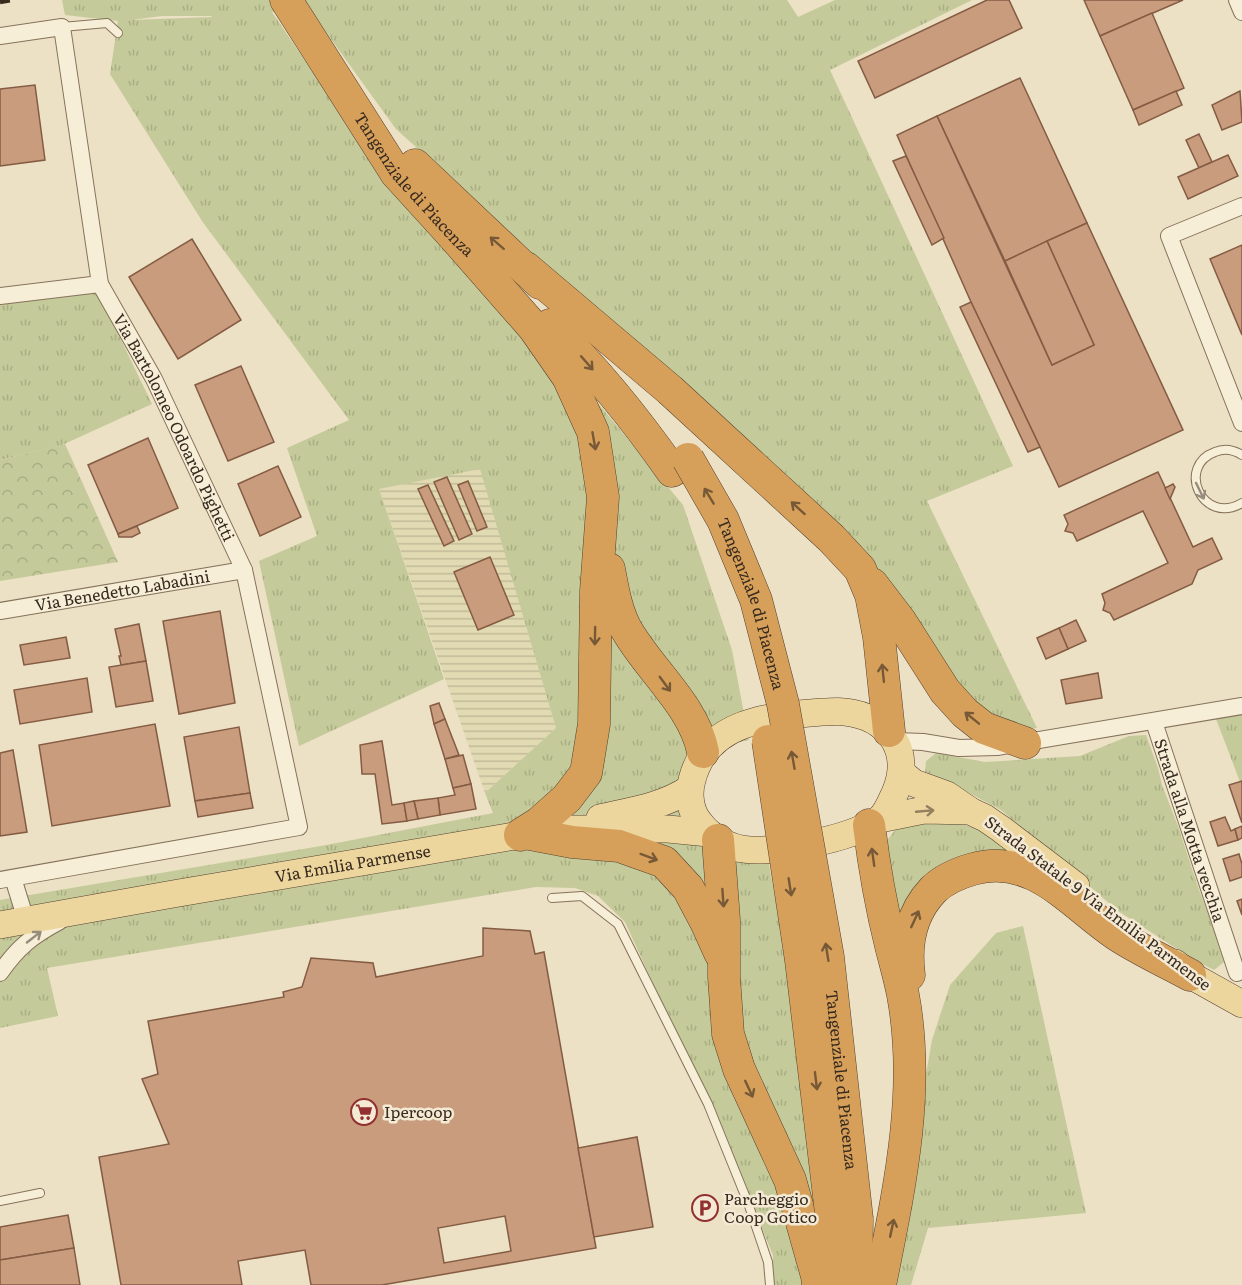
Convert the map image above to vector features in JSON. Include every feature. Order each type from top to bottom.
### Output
[{"type":"highway","name":"Tangenziale di Piacenza","points":[[286,0],[396,173],[456,239],[571,345],[635,419],[680,465]]},
{"type":"highway","name":"Tangenziale di Piacenza","points":[[330,68],[410,161],[526,268],[647,400],[680,465],[736,609],[764,708],[801,960],[856,1285]]},
{"type":"highway","points":[[456,239],[528,321],[568,377],[593,432],[603,497],[602,536],[596,591],[594,724],[586,772],[567,798],[539,824],[536,833],[572,842],[620,846],[664,862],[688,888],[724,964]]},
{"type":"highway","points":[[526,268],[670,390],[831,538],[882,595],[945,691],[965,713],[984,728],[1025,743]]},
{"type":"highway","points":[[602,536],[616,608],[626,629],[700,735],[703,752]]},
{"type":"highway","points":[[860,569],[871,595],[893,736]]},
{"type":"highway","points":[[874,822],[880,898],[903,995],[908,1038]]},
{"type":"highway","points":[[713,837],[724,920],[728,1034],[739,1069],[790,1180],[818,1285]]},
{"type":"highway","points":[[880,1285],[899,1193],[906,1143],[908,1038],[913,1005],[907,955],[911,927],[925,899],[939,884],[963,872],[985,866],[1015,868],[1036,874],[1118,935],[1190,975]]},
{"type":"highway","name":"Tangenziale di Piacenza","points":[[831,1285],[845,1220]]},
{"type":"main road","points":[[713,837],[697,820],[691,804],[689,789],[694,770],[703,752],[724,734],[750,722],[778,716],[846,712],[869,719],[893,736],[901,757],[902,773],[891,800],[874,822]]},
{"type":"main road","points":[[902,773],[914,783],[947,795],[970,811]]},
{"type":"main road","points":[[536,833],[661,804],[689,789]]},
{"type":"main road","name":"Strada Statale 9 Via Emilia Parmense","points":[[713,837],[740,849],[765,850],[798,847],[859,830],[874,822],[924,810],[970,811],[1001,829],[1190,975],[1242,1004]]},
{"type":"main road","name":"Via Emilia Parmense","points":[[13,923],[536,833],[668,829],[713,837]]},
{"type":"street","points":[[1237,0],[1242,12]]},
{"type":"street","points":[[0,36],[62,27]]},
{"type":"street","name":"Via Bartolomeo Odoardo Pighetti","points":[[7,879],[299,827],[244,570],[154,379],[100,284],[62,27]]},
{"type":"street","points":[[1242,207],[1169,236],[1242,423]]},
{"type":"street","points":[[0,296],[100,284]]},
{"type":"street","name":"Via Benedetto Labadini","points":[[0,611],[244,570]]},
{"type":"street","points":[[893,736],[959,748],[997,747],[1242,706]]},
{"type":"street","name":"Strada alla Motta vecchia","points":[[1154,722],[1237,973]]},
{"type":"street","points":[[7,879],[13,923]]},
{"type":"street","points":[[0,973],[34,935],[76,912]]},
{"type":"lane","points":[[62,27],[107,23],[118,33]]},
{"type":"lane","points":[[1241,506],[1221,508],[1211,506],[1203,500],[1198,491],[1196,472],[1200,462],[1207,455],[1217,451],[1226,450],[1242,455]]},
{"type":"lane","points":[[552,898],[582,896],[618,924],[708,1104],[748,1203],[768,1262],[770,1285]]},
{"type":"lane","points":[[0,1201],[40,1193]]},
{"type":"shaded area","points":[[481,468],[556,728],[485,793],[379,489]]},
{"type":"green space","points":[[62,0],[787,0],[798,17],[835,0],[972,0],[830,70],[1013,466],[927,501],[1037,728],[1019,731],[967,701],[713,417],[396,129],[312,13],[272,12],[383,176],[546,341],[683,505],[732,650],[749,740],[725,745],[708,762],[700,789],[705,810],[720,830],[748,839],[764,837],[824,1166],[819,1285],[773,1285],[773,1255],[730,1152],[625,922],[598,896],[575,888],[536,887],[47,968],[58,1016],[0,1028],[0,900],[321,846],[493,813],[485,793],[556,728],[480,469],[379,489],[444,679],[299,746],[259,561],[317,536],[287,448],[349,420],[202,221],[110,74],[118,21],[65,15]],"holes":[[[162,16],[212,17],[131,20]]]},
{"type":"green space","points":[[93,282],[152,404],[62,445],[0,460],[0,296]]},
{"type":"green space","points":[[65,444],[118,562],[0,581],[0,460]]},
{"type":"green space","points":[[1242,706],[1242,787],[1213,711]]},
{"type":"green space","points":[[1146,735],[1222,950],[1224,962],[1214,970],[1191,958],[1118,911],[1001,810],[925,772],[926,761],[936,753],[985,762],[1080,756],[1129,736]]},
{"type":"green space","points":[[950,820],[987,832],[1011,848],[1003,858],[901,929],[882,856],[888,839],[896,829],[920,822]]},
{"type":"green space","points":[[1023,926],[1086,1213],[928,1228],[911,1285],[891,1285],[891,1272],[932,1040],[950,985],[996,933]]},
{"type":"building","points":[[987,0],[1009,0],[1022,28],[875,98],[858,61]]},
{"type":"building","points":[[1084,0],[1183,0],[1100,36]]},
{"type":"building","points":[[1152,13],[1184,88],[1133,110],[1100,36]]},
{"type":"building","points":[[1020,78],[1087,223],[1005,261],[937,116]]},
{"type":"building","points":[[35,85],[45,160],[0,166],[0,89]]},
{"type":"building","points":[[1176,91],[1182,105],[1139,125],[1133,110]]},
{"type":"building","points":[[1240,91],[1242,122],[1222,130],[1212,105]]},
{"type":"building","points":[[937,116],[1052,365],[1094,345],[1047,241],[1087,223],[1183,430],[1059,487],[971,302],[897,135]]},
{"type":"building","points":[[1199,134],[1212,162],[1199,168],[1186,140]]},
{"type":"building","points":[[1228,155],[1238,176],[1188,199],[1178,177]]},
{"type":"building","points":[[906,156],[944,238],[932,245],[893,161]]},
{"type":"building","points":[[192,239],[241,320],[178,359],[129,277]]},
{"type":"building","points":[[1047,241],[1094,345],[1052,365],[1005,261]]},
{"type":"building","points":[[1242,245],[1242,335],[1210,259]]},
{"type":"building","points":[[971,302],[1040,447],[1028,452],[960,307]]},
{"type":"building","points":[[241,366],[274,442],[228,461],[195,385]]},
{"type":"building","points":[[148,438],[178,508],[118,534],[88,465]]},
{"type":"building","points":[[278,466],[301,517],[260,536],[238,484]]},
{"type":"building","points":[[1158,472],[1193,547],[1212,538],[1222,559],[1198,570],[1192,584],[1114,620],[1110,613],[1103,610],[1105,603],[1102,594],[1168,563],[1143,511],[1077,541],[1073,533],[1065,531],[1068,524],[1064,515]]},
{"type":"building","points":[[447,477],[472,534],[459,540],[434,482]]},
{"type":"building","points":[[468,481],[487,527],[477,531],[458,485]]},
{"type":"building","points":[[1173,484],[1175,487],[1170,499],[1165,488]]},
{"type":"building","points":[[428,485],[454,541],[444,546],[418,489]]},
{"type":"building","points":[[137,526],[140,533],[132,537],[119,537],[118,534]]},
{"type":"building","points":[[490,557],[514,615],[478,630],[454,572]]},
{"type":"building","points":[[220,611],[235,703],[179,714],[163,621]]},
{"type":"building","points":[[1076,620],[1086,641],[1068,649],[1059,628]]},
{"type":"building","points":[[139,624],[146,661],[121,665],[115,629]]},
{"type":"building","points":[[1059,628],[1068,649],[1046,659],[1037,638]]},
{"type":"building","points":[[66,637],[70,658],[24,665],[20,645]]},
{"type":"building","points":[[146,661],[153,701],[116,707],[109,667]]},
{"type":"building","points":[[1098,673],[1102,698],[1066,704],[1061,680]]},
{"type":"building","points":[[87,678],[92,712],[20,724],[14,690]]},
{"type":"building","points":[[439,703],[445,719],[434,724],[430,706]]},
{"type":"building","points":[[445,719],[459,755],[445,759],[434,724]]},
{"type":"building","points":[[155,724],[170,806],[52,826],[39,745]]},
{"type":"building","points":[[239,727],[250,793],[195,801],[184,737]]},
{"type":"building","points":[[382,741],[392,805],[404,803],[407,821],[382,824],[375,774],[362,774],[360,745]]},
{"type":"building","points":[[13,750],[27,832],[0,836],[0,753]]},
{"type":"building","points":[[463,755],[471,784],[453,788],[445,759]]},
{"type":"building","points":[[1242,781],[1242,823],[1229,785]]},
{"type":"building","points":[[471,784],[476,809],[440,815],[438,798],[455,795],[453,788]]},
{"type":"building","points":[[250,793],[253,808],[198,817],[195,801]]},
{"type":"building","points":[[438,798],[440,815],[418,819],[414,801]]},
{"type":"building","points":[[414,801],[418,819],[407,821],[404,803]]},
{"type":"building","points":[[1225,817],[1231,831],[1235,829],[1238,840],[1218,846],[1210,822]]},
{"type":"building","points":[[1242,826],[1242,838],[1238,840],[1235,829]]},
{"type":"building","points":[[1239,854],[1242,877],[1230,881],[1223,859]]},
{"type":"building","points":[[1242,899],[1242,915],[1237,901]]},
{"type":"building","name":"Ipercoop","points":[[483,928],[530,931],[535,954],[544,952],[596,1248],[382,1285],[311,1285],[305,1250],[238,1261],[242,1285],[121,1285],[99,1157],[169,1144],[142,1079],[158,1074],[148,1021],[284,997],[283,992],[302,987],[311,958],[373,963],[376,977],[483,956]],"holes":[[[505,1216],[511,1251],[444,1263],[438,1228]]]},
{"type":"building","points":[[637,1137],[653,1227],[594,1237],[578,1148]]},
{"type":"building","points":[[68,1215],[74,1248],[0,1260],[0,1227]]},
{"type":"building","points":[[74,1248],[80,1285],[0,1285],[0,1260]]},
{"type":"railway","points":[[0,2],[12,0]]},
{"type":"place","name":"Ipercoop","points":[[364,1112]]},
{"type":"place","name":"Parcheggio Coop Gotico","points":[[705,1208]]}]
